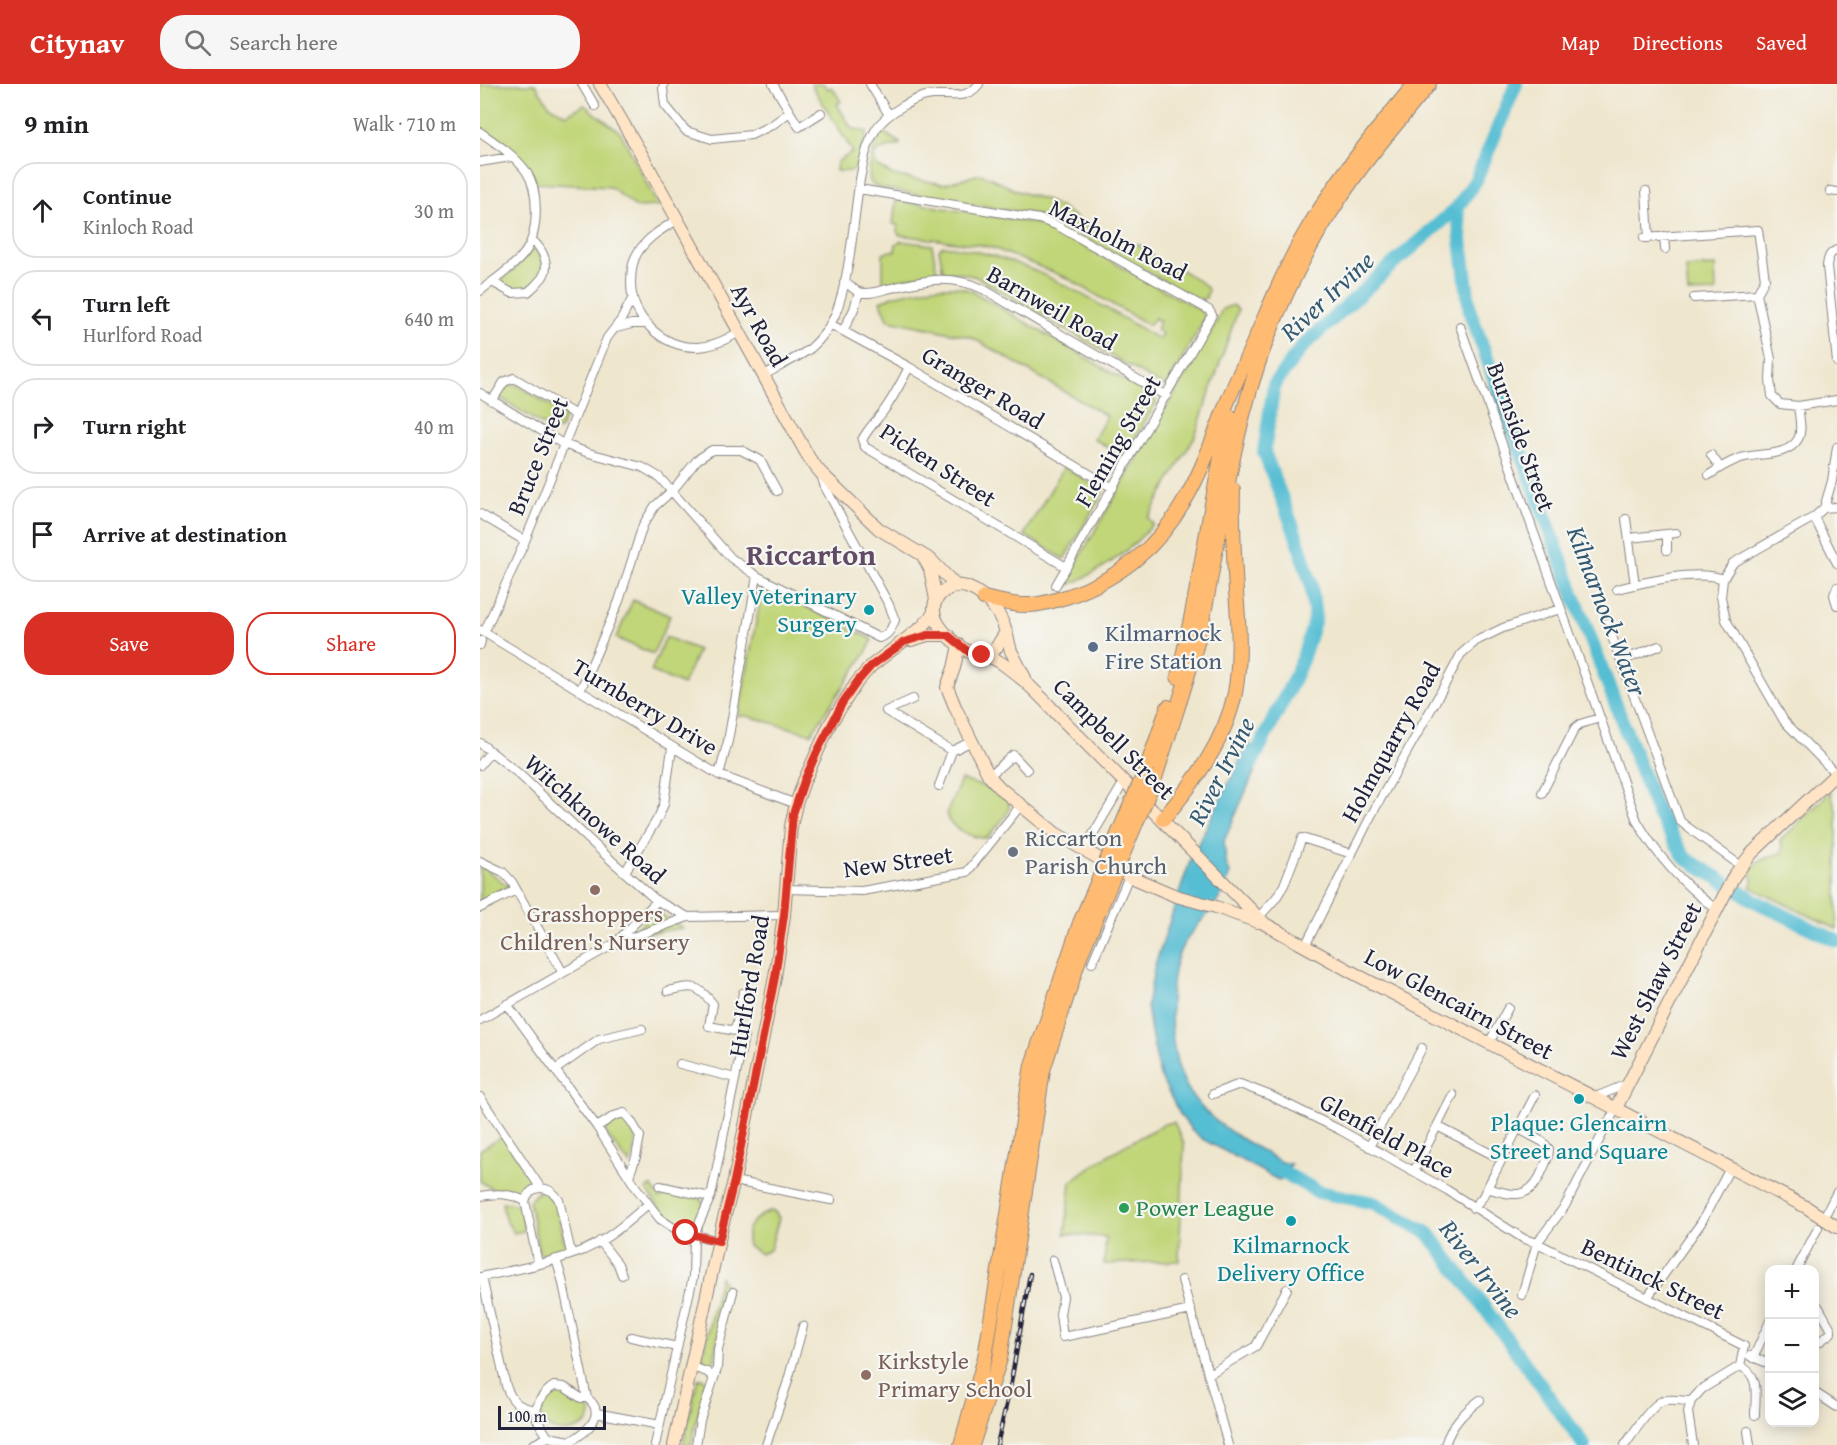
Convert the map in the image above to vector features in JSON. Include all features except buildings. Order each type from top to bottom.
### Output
[{"type":"main road","name":"Ayr Road","points":[[600,84],[639,150],[809,458],[820,472],[879,529],[931,560],[956,586]]},
{"type":"main road","points":[[984,598],[1010,604],[1028,605],[1048,603],[1086,590],[1122,571],[1146,551],[1167,527],[1197,478],[1255,338],[1290,261],[1326,199],[1367,143],[1415,84]]},
{"type":"main road","points":[[961,1445],[985,1357],[1032,1065],[1085,926],[1151,773],[1188,672],[1203,615],[1242,417],[1267,338],[1291,283],[1314,241],[1358,172],[1430,84]]},
{"type":"main road","points":[[1151,773],[1178,676],[1223,446],[1235,398],[1255,338]]},
{"type":"main road","points":[[1163,819],[1206,763],[1225,725],[1235,693],[1238,622],[1232,520],[1233,489],[1242,417]]},
{"type":"main road","points":[[920,552],[930,569],[936,600],[934,613],[938,624],[959,645],[979,655]]},
{"type":"main road","points":[[936,600],[944,591],[956,586],[973,589],[999,615],[1006,632],[996,648],[954,668]]},
{"type":"main road","name":"Hurlford Road","points":[[674,1445],[734,1181],[775,977],[784,915],[791,826],[796,804],[817,752],[843,702],[857,682],[871,666],[904,642],[934,613]]},
{"type":"main road","name":"Campbell Street","points":[[1006,632],[1011,651],[1025,680]]},
{"type":"main road","name":"Hurlford Road","points":[[904,642],[928,635],[948,635]]},
{"type":"main road","points":[[959,645],[947,687],[989,776],[1001,789],[1055,833],[1129,876],[1176,897],[1262,921]]},
{"type":"main road","name":"Campbell Street","points":[[979,655],[1000,662],[1025,680],[1163,819],[1244,905],[1262,921],[1305,946]]},
{"type":"main road","name":"West Shaw Street","points":[[1616,1108],[1737,871],[1836,778]]},
{"type":"main road","points":[[1233,913],[1244,905]]},
{"type":"main road","points":[[972,1445],[1000,1359],[1043,1070],[1080,956],[1085,926]]},
{"type":"main road","name":"Low Glencairn Street","points":[[1305,946],[1730,1168],[1821,1223],[1837,1227]]},
{"type":"street","points":[[582,84],[595,106]]},
{"type":"street","points":[[664,84],[665,105],[686,131],[712,139],[751,135],[772,125],[790,112]]},
{"type":"street","points":[[773,84],[799,127],[821,113]]},
{"type":"street","points":[[870,84],[889,115]]},
{"type":"street","points":[[764,375],[810,349],[830,324],[844,282],[865,151],[879,125],[889,115],[908,103],[932,94],[960,96],[975,89],[979,84]]},
{"type":"street","points":[[480,132],[508,152],[526,172],[534,189],[536,223],[532,240],[522,256],[480,291]]},
{"type":"street","points":[[480,162],[511,157]]},
{"type":"street","name":"Maxholm Road","points":[[859,189],[1039,219],[1056,225],[1209,310],[1212,315]]},
{"type":"street","points":[[1646,190],[1646,238],[1758,230],[1765,279],[1757,294],[1771,359],[1772,396],[1780,404],[1798,406],[1837,400]]},
{"type":"street","points":[[677,220],[653,235],[637,253],[631,270],[635,307],[661,337],[675,343],[695,347],[712,345],[739,332]]},
{"type":"street","points":[[1664,236],[1665,249]]},
{"type":"street","points":[[492,282],[512,293],[528,292],[543,277],[546,260],[532,240]]},
{"type":"street","points":[[1837,250],[1832,252],[1828,258],[1827,266],[1834,314],[1837,362]]},
{"type":"street","name":"Barnweil Road","points":[[859,292],[871,293],[940,279],[967,282],[983,289],[1166,396]]},
{"type":"street","points":[[843,331],[854,309],[859,292],[844,282]]},
{"type":"street","points":[[1694,298],[1757,294]]},
{"type":"street","name":"Bruce Street","points":[[481,637],[525,541],[607,338],[633,297]]},
{"type":"street","points":[[1709,297],[1710,307]]},
{"type":"street","name":"Fleming Street","points":[[1056,585],[1212,315]]},
{"type":"street","points":[[615,328],[632,324],[648,324]]},
{"type":"street","name":"Granger Road","points":[[830,324],[909,367],[1113,488]]},
{"type":"street","name":"Burnside Street","points":[[1460,326],[1636,821],[1666,865],[1687,886],[1719,903]]},
{"type":"street","name":"Picken Street","points":[[909,367],[882,414],[866,432],[862,440],[865,447],[1066,567]]},
{"type":"street","points":[[492,401],[504,382],[514,378],[576,415]]},
{"type":"street","points":[[480,393],[563,444],[642,467],[659,477],[732,558],[757,576],[879,638],[885,636],[896,620],[825,487],[820,472]]},
{"type":"street","points":[[1709,476],[1720,467],[1739,459],[1782,451],[1792,446],[1801,431],[1798,406]]},
{"type":"street","points":[[1836,778],[1784,721],[1726,620],[1721,597],[1723,579],[1733,563],[1814,517],[1824,508],[1832,481],[1837,447]]},
{"type":"street","points":[[580,691],[619,601],[643,525],[655,506],[673,490],[697,460],[715,450],[741,450],[760,460],[777,491]]},
{"type":"street","points":[[1711,455],[1720,467]]},
{"type":"street","points":[[841,516],[853,505]]},
{"type":"street","points":[[1824,508],[1837,507]]},
{"type":"street","points":[[480,514],[525,541]]},
{"type":"street","points":[[1814,517],[1837,563]]},
{"type":"street","points":[[1626,519],[1635,585]]},
{"type":"street","points":[[1629,538],[1671,533],[1667,550]]},
{"type":"street","points":[[719,775],[728,741],[757,576]]},
{"type":"street","points":[[1617,589],[1671,578],[1714,576],[1723,579]]},
{"type":"street","points":[[1837,587],[1834,595],[1837,605]]},
{"type":"street","name":"Holmquarry Road","points":[[1305,946],[1461,654],[1476,641],[1503,628],[1560,609]]},
{"type":"street","points":[[1607,623],[1680,821],[1737,871]]},
{"type":"street","name":"Turnberry Drive","points":[[481,637],[580,691],[719,775],[796,804]]},
{"type":"street","points":[[1621,661],[1659,646]]},
{"type":"street","points":[[913,699],[886,711],[952,751]]},
{"type":"street","points":[[1542,793],[1575,728],[1580,724],[1600,718]]},
{"type":"street","points":[[939,786],[952,751],[972,741]]},
{"type":"street","name":"Witchknowe Road","points":[[480,743],[519,774],[657,901],[688,917]]},
{"type":"street","points":[[625,872],[664,804],[672,748]]},
{"type":"street","points":[[480,765],[490,752]]},
{"type":"street","points":[[989,776],[1014,755],[1027,770]]},
{"type":"street","points":[[1083,851],[1124,782]]},
{"type":"street","name":"New Street","points":[[785,889],[862,891],[967,872],[1021,805]]},
{"type":"street","points":[[1262,921],[1284,885],[1302,838],[1353,854]]},
{"type":"street","points":[[480,861],[503,872],[516,890],[563,973]]},
{"type":"street","points":[[1092,963],[1129,876]]},
{"type":"street","points":[[480,908],[516,890]]},
{"type":"street","points":[[614,944],[657,901]]},
{"type":"street","points":[[480,1020],[614,944],[688,917],[784,915]]},
{"type":"street","points":[[668,991],[688,986],[701,989],[713,1004],[709,1026],[735,1031],[743,993]]},
{"type":"street","points":[[507,1004],[597,1127],[628,1176],[660,1219],[676,1230],[719,1241]]},
{"type":"street","points":[[1489,1043],[1508,1008]]},
{"type":"street","points":[[555,1070],[599,1039],[642,1029]]},
{"type":"street","name":"Hurlford Road","points":[[655,1445],[693,1277],[694,1235],[710,1197],[744,1036],[741,1032],[735,1031]]},
{"type":"street","points":[[1370,1147],[1422,1048]]},
{"type":"street","points":[[680,1064],[735,1078]]},
{"type":"street","name":"Glenfield Place","points":[[1213,1094],[1240,1084],[1271,1096],[1340,1130],[1414,1171],[1524,1239],[1537,1243]]},
{"type":"street","points":[[1593,1098],[1627,1084]]},
{"type":"street","points":[[1414,1171],[1453,1095]]},
{"type":"street","points":[[1473,1208],[1482,1198],[1534,1095]]},
{"type":"street","points":[[480,1097],[540,1187]]},
{"type":"street","points":[[1522,1295],[1537,1243],[1565,1206],[1616,1108]]},
{"type":"street","points":[[597,1127],[614,1116],[624,1113],[631,1121],[640,1136],[636,1157],[628,1176]]},
{"type":"street","points":[[1437,1126],[1501,1160]]},
{"type":"street","points":[[1487,1188],[1509,1194],[1525,1193],[1534,1186],[1549,1158],[1550,1149],[1543,1142],[1517,1128]]},
{"type":"street","points":[[1647,1298],[1701,1223],[1730,1168]]},
{"type":"street","points":[[734,1181],[831,1200]]},
{"type":"street","points":[[660,1186],[710,1197]]},
{"type":"street","points":[[538,1264],[525,1201],[530,1192],[540,1187],[547,1188],[559,1200],[571,1253]]},
{"type":"street","points":[[1798,1265],[1837,1192]]},
{"type":"street","points":[[480,1196],[506,1194],[525,1201]]},
{"type":"street","points":[[535,1410],[523,1408],[514,1403],[510,1396],[481,1277],[538,1264],[584,1250],[628,1222],[648,1204]]},
{"type":"street","points":[[600,1241],[618,1264],[622,1275]]},
{"type":"street","name":"Bentinck Street","points":[[1537,1243],[1744,1346],[1744,1354]]},
{"type":"street","points":[[532,1445],[548,1437],[571,1443],[587,1430],[596,1413],[594,1404],[587,1398],[556,1259]]},
{"type":"street","points":[[1053,1260],[1064,1297],[1060,1314],[1063,1338],[1191,1310]]},
{"type":"street","points":[[1182,1280],[1228,1445]]},
{"type":"street","points":[[1209,1374],[1256,1346],[1287,1289]]},
{"type":"street","points":[[696,1445],[700,1420],[717,1370],[718,1348],[733,1292]]},
{"type":"street","points":[[1819,1308],[1831,1333],[1819,1343]]},
{"type":"street","points":[[766,1445],[787,1384],[803,1326]]},
{"type":"street","points":[[1753,1358],[1765,1332]]},
{"type":"street","points":[[632,1337],[676,1347]]},
{"type":"street","points":[[1693,1445],[1688,1412],[1691,1401],[1702,1389],[1740,1366],[1744,1354],[1765,1362]]},
{"type":"street","points":[[1740,1366],[1748,1369],[1755,1379],[1755,1415]]},
{"type":"street","points":[[692,1368],[707,1372],[714,1378]]},
{"type":"street","points":[[548,1437],[538,1422],[535,1410],[544,1394],[554,1386],[564,1387],[581,1398],[587,1398]]},
{"type":"street","points":[[1819,1395],[1837,1407]]},
{"type":"street","points":[[1445,1445],[1454,1424],[1480,1400]]},
{"type":"street","points":[[1625,1445],[1660,1402],[1664,1400],[1691,1401]]},
{"type":"street","points":[[596,1413],[660,1425]]},
{"type":"street","points":[[1748,1431],[1750,1445]]},
{"type":"green space","points":[[480,84],[535,84],[549,105],[566,115],[584,105],[621,133],[658,206],[636,207],[610,187],[537,183],[529,170],[480,128]]},
{"type":"green space","points":[[811,84],[824,84],[828,89],[832,87],[841,102],[837,104],[851,128],[867,132],[859,162],[852,171],[836,171],[837,162],[853,152]]},
{"type":"green space","points":[[881,131],[900,143],[880,150],[873,156],[877,166],[893,175],[944,184],[980,174],[991,178],[1065,210],[1111,245],[1127,243],[1142,246],[1166,268],[1173,271],[1182,270],[1206,286],[1208,290],[1206,298],[1199,300],[1047,217],[881,188],[872,184],[869,174],[870,166],[874,150]]},
{"type":"green space","points":[[896,200],[1045,225],[1202,311],[1205,318],[1167,385],[1163,386],[977,277],[943,272],[939,249],[943,246],[973,251],[1029,268],[1082,294],[1159,339],[1162,334],[1156,329],[1160,321],[1155,318],[1148,325],[1067,278],[996,249],[981,245],[899,235],[898,225],[893,224]]},
{"type":"green space","points":[[901,241],[932,245],[937,272],[883,285],[883,254],[895,251],[896,244]]},
{"type":"green space","points":[[532,248],[536,249],[542,262],[541,273],[535,282],[521,289],[512,289],[502,285],[501,281],[523,261]]},
{"type":"green space","points":[[1715,266],[1716,292],[1688,293],[1686,268]]},
{"type":"green space","points":[[934,287],[958,287],[972,291],[1155,398],[1156,403],[1124,457],[1094,439],[1107,416],[971,337],[889,320],[880,301]]},
{"type":"green space","points":[[1233,305],[1238,310],[1195,436],[1148,518],[1153,524],[1132,546],[1111,562],[1061,589],[1222,309]]},
{"type":"green space","points":[[510,384],[519,386],[566,415],[560,430],[552,431],[499,397]]},
{"type":"green space","points":[[1064,467],[1104,491],[1064,559],[1024,535]]},
{"type":"green space","points":[[763,586],[872,641],[811,734],[747,716],[738,716]]},
{"type":"green space","points":[[633,600],[670,616],[653,654],[616,638]]},
{"type":"green space","points":[[666,637],[698,650],[683,685],[651,671]]},
{"type":"green space","points":[[961,780],[992,790],[1006,799],[1009,805],[1004,818],[987,838],[966,833],[948,820],[947,812]]},
{"type":"green space","points":[[1830,792],[1837,812],[1837,929],[1750,887],[1751,869],[1759,861],[1781,853],[1783,848],[1780,841]]},
{"type":"green space","points":[[480,868],[484,868],[508,886],[506,890],[480,902]]},
{"type":"green space","points":[[655,911],[683,928],[629,936]]},
{"type":"green space","points":[[623,1118],[633,1129],[636,1140],[630,1165],[605,1132],[609,1126]]},
{"type":"green space","name":"Power League","points":[[1174,1122],[1184,1144],[1179,1261],[1104,1264],[1106,1237],[1065,1234],[1071,1182],[1116,1151],[1164,1124]]},
{"type":"green space","points":[[503,1136],[527,1171],[532,1184],[523,1193],[502,1189],[494,1190],[480,1181],[480,1150]]},
{"type":"green space","points":[[651,1186],[660,1198],[664,1195],[664,1191],[667,1191],[699,1198],[704,1203],[696,1223],[689,1227],[669,1217],[646,1189]]},
{"type":"green space","points":[[544,1191],[555,1199],[566,1249],[544,1256],[539,1252],[529,1201],[538,1192]]},
{"type":"green space","points":[[502,1202],[521,1205],[524,1231],[514,1233],[505,1219]]},
{"type":"green space","points":[[770,1211],[775,1212],[779,1218],[770,1250],[761,1254],[748,1246],[747,1233],[755,1220]]},
{"type":"green space","points":[[720,1277],[727,1289],[715,1360],[707,1365],[702,1358]]},
{"type":"green space","points":[[703,1378],[708,1385],[701,1402],[691,1445],[683,1445],[697,1381]]},
{"type":"green space","points":[[554,1390],[574,1396],[589,1408],[591,1416],[580,1428],[560,1431],[551,1429],[543,1422],[542,1404]]},
{"type":"water","points":[[1248,744],[1263,752],[1224,841],[1226,863],[1230,873],[1225,889],[1185,941],[1176,964],[1171,996],[1173,1043],[1179,1068],[1188,1088],[1200,1105],[1234,1134],[1281,1162],[1291,1164],[1280,1181],[1202,1139],[1181,1116],[1160,1076],[1147,1006],[1155,965],[1191,858]]},
{"type":"waterway","name":"River Irvine","points":[[1250,766],[1292,683],[1315,619],[1311,584],[1296,535],[1264,452],[1274,385],[1302,347],[1457,208],[1476,180],[1516,84]]},
{"type":"waterway","name":"Kilmarnock Water","points":[[1457,208],[1470,312],[1573,593],[1657,812],[1685,858],[1757,902],[1837,941]]},
{"type":"waterway","name":"River Irvine","points":[[1271,1166],[1319,1192],[1374,1203],[1429,1234],[1584,1445]]},
{"type":"railway","points":[[997,1445],[1010,1388],[1030,1274]]},
{"type":"place","name":"Valley Veterinary Surgery","points":[[869,610]]},
{"type":"place","name":"Kilmarnock Fire Station","points":[[1093,647]]},
{"type":"place","name":"Riccarton Parish Church","points":[[1013,852]]},
{"type":"place","name":"Grasshoppers Children's Nursery","points":[[595,890]]},
{"type":"place","name":"Plaque: Glencairn Street and Square","points":[[1579,1099]]},
{"type":"place","name":"Power League","points":[[1124,1208]]},
{"type":"place","name":"Kilmarnock Delivery Office","points":[[1291,1221]]},
{"type":"place","name":"Kirkstyle Primary School","points":[[866,1375]]},
{"type":"district","name":"Riccarton","points":[[811,555]]},
{"type":"route","points":[[686,1233],[719,1241],[734,1181],[775,977],[784,915],[793,814],[804,781],[830,724],[857,682],[871,666],[904,642],[928,635],[948,635],[970,653],[982,655]]}]
